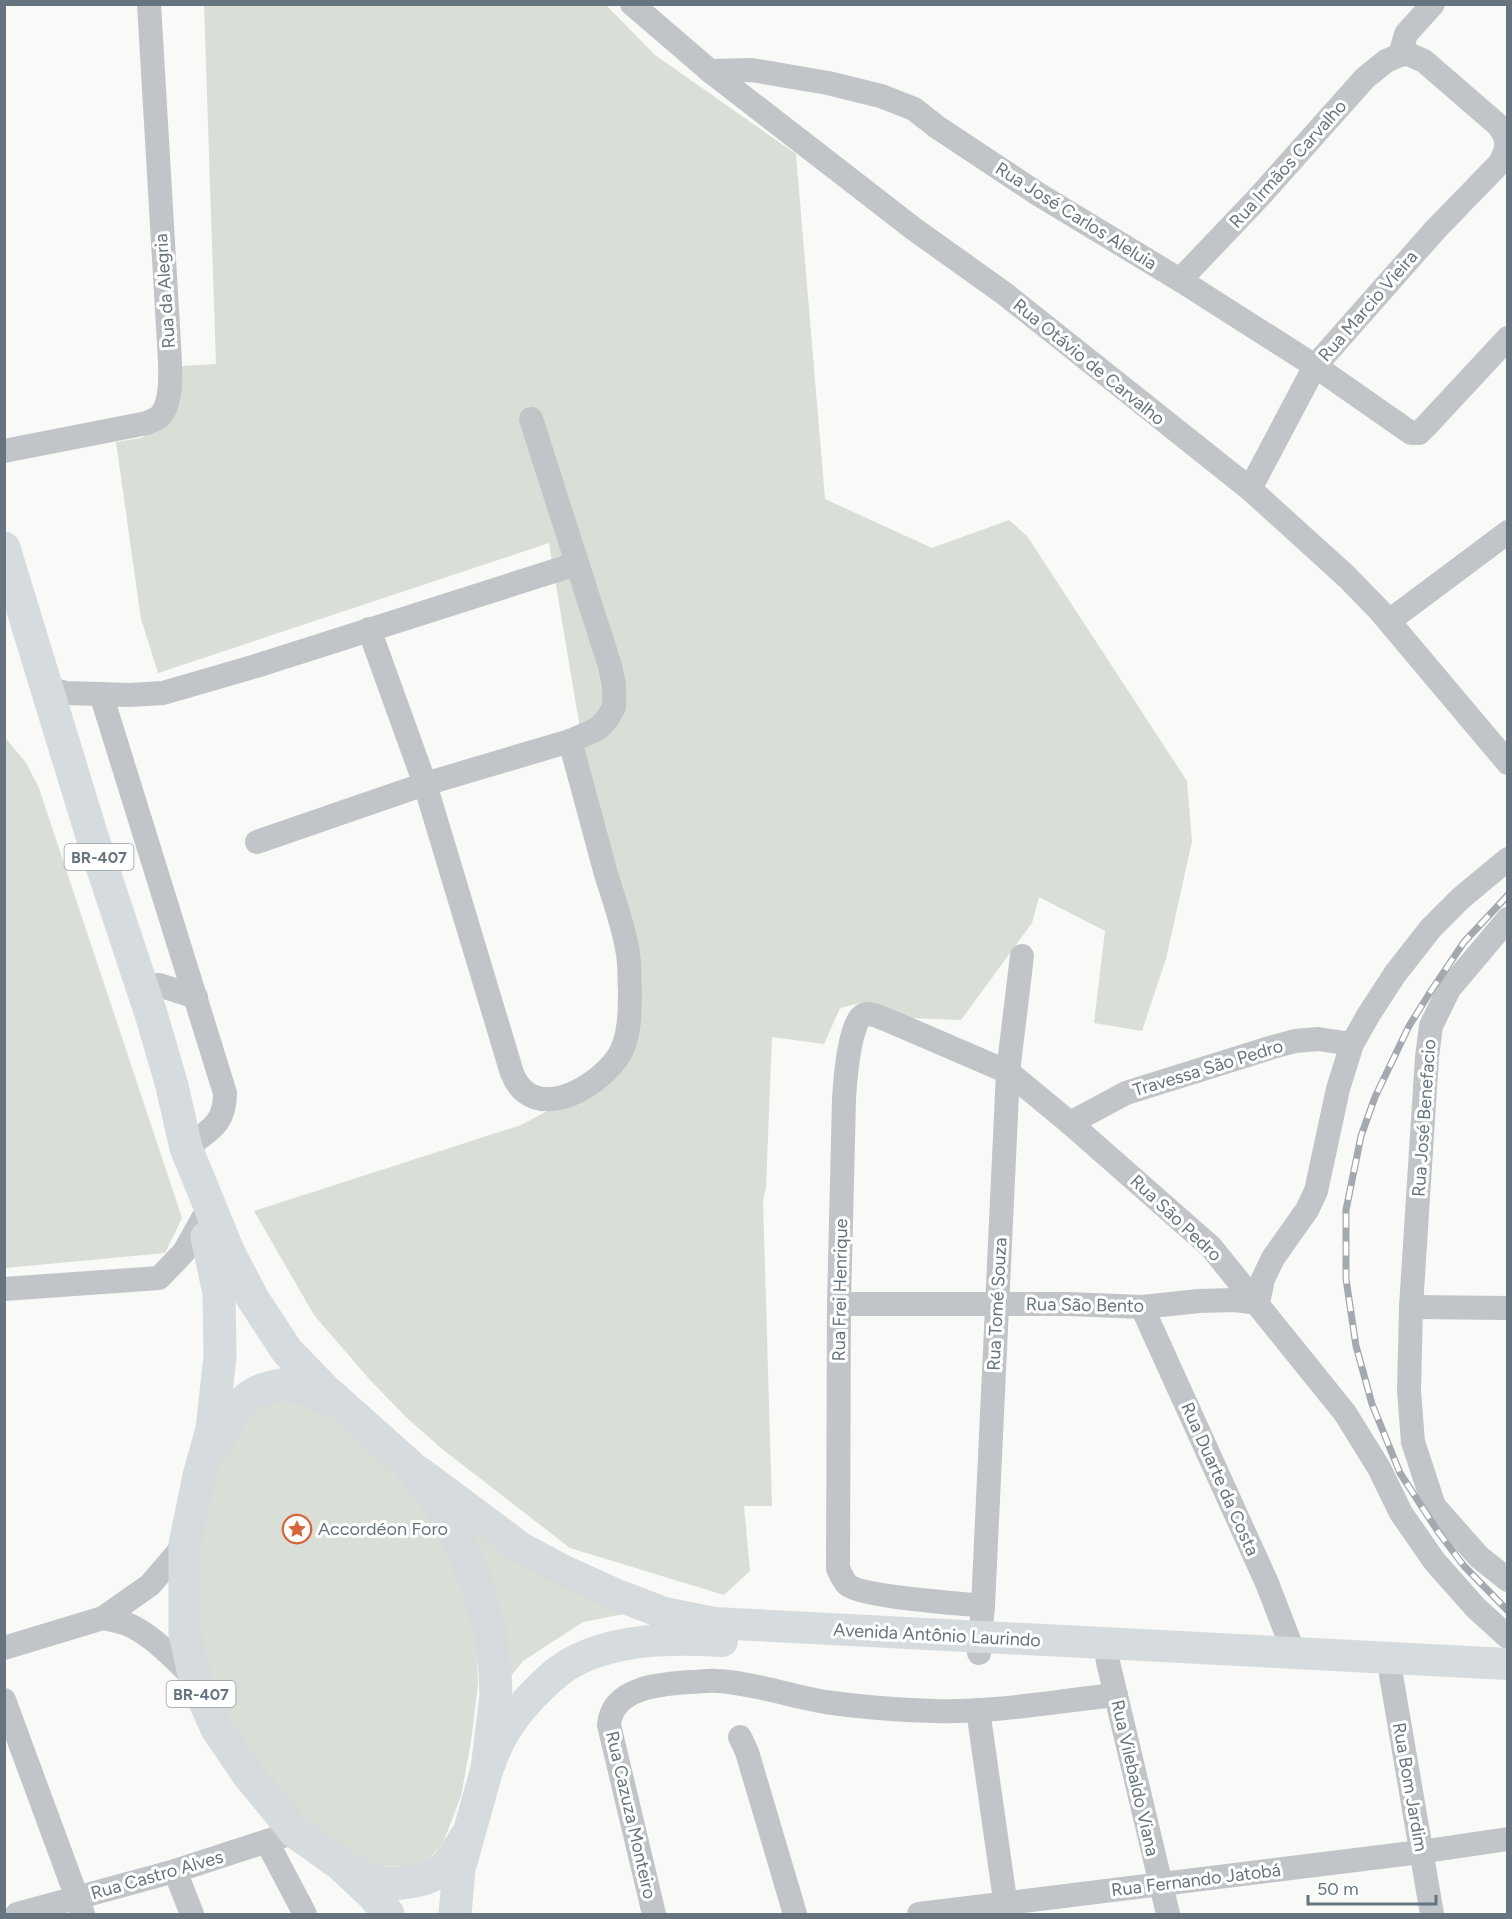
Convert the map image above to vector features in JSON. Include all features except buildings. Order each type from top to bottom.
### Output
[{"type":"highway","name":"BR-407","points":[[4,548],[172,1086],[219,1293],[220,1358],[212,1429],[199,1476],[185,1544],[185,1633],[195,1679],[217,1729],[247,1773],[281,1837],[376,1882],[400,1883],[426,1880],[443,1869],[455,1856],[473,1824]]},
{"type":"highway","name":"BR-407","points":[[189,1157],[229,1253],[253,1299],[287,1351],[324,1389],[408,1464],[434,1496],[454,1530],[474,1579],[490,1630],[496,1696],[487,1769],[459,1869],[455,1914]]},
{"type":"highway","name":"BR-407","points":[[199,1476],[229,1419],[260,1389],[282,1385],[300,1386],[320,1394],[369,1429]]},
{"type":"highway","name":"BR-407","points":[[340,1864],[374,1896],[388,1914]]},
{"type":"main road","name":"Avenida Antônio Laurindo","points":[[408,1464],[521,1548],[564,1571],[664,1613],[714,1623],[980,1645],[1391,1667],[1493,1663]]},
{"type":"main road","name":"Avenida Antônio Laurindo","points":[[487,1769],[494,1750],[515,1714],[548,1679],[569,1664],[613,1647],[638,1642],[689,1639],[980,1645]]},
{"type":"main road","name":"Avenida Antônio Laurindo","points":[[1106,1652],[1202,1649],[1294,1653],[1391,1667],[1508,1679]]},
{"type":"street","name":"Rua da Alegria","points":[[4,451],[147,423],[161,415],[165,409],[170,385],[169,344],[149,4]]},
{"type":"street","name":"Rua Otávio de Carvalho","points":[[632,4],[710,71],[914,229],[1005,294],[1250,489],[1347,577],[1389,621],[1508,763]]},
{"type":"street","points":[[1433,4],[1406,34],[1400,55],[1408,54],[1424,61],[1498,125],[1507,140]]},
{"type":"street","name":"Rua Irmãos Carvalho","points":[[1180,280],[1260,197],[1365,78],[1386,61],[1400,55]]},
{"type":"street","name":"Rua José Carlos Aleluia","points":[[710,71],[736,69],[765,72],[839,86],[897,101],[914,109],[937,127],[1038,194],[1180,280],[1315,366],[1405,430],[1415,434],[1427,425],[1508,338]]},
{"type":"street","name":"Rua Marcio Vieira","points":[[1250,489],[1315,366],[1428,239],[1500,163],[1506,152],[1507,140]]},
{"type":"street","points":[[257,842],[425,784],[570,741],[600,727],[607,719],[614,707],[614,685],[610,666],[531,419]]},
{"type":"street","points":[[1389,621],[1506,541]]},
{"type":"street","points":[[49,689],[66,693],[163,693],[246,669],[576,564]]},
{"type":"street","points":[[369,629],[425,784],[515,1081],[526,1094],[545,1100],[557,1098],[594,1081],[607,1070],[619,1056],[629,1022],[628,953],[570,741]]},
{"type":"street","points":[[101,694],[225,1093],[225,1109],[189,1157]]},
{"type":"street","points":[[1257,1303],[1263,1280],[1273,1258],[1307,1210],[1316,1191],[1338,1089],[1352,1044],[1395,974],[1431,928],[1461,898],[1508,859]]},
{"type":"street","name":"Rua José Benefacio","points":[[1508,919],[1449,989],[1431,1026],[1411,1307],[1408,1391],[1413,1442],[1434,1506],[1479,1557],[1508,1580]]},
{"type":"street","name":"Rua Tomé Souza","points":[[980,1645],[1008,1072],[1022,956]]},
{"type":"street","points":[[141,985],[159,986],[195,997]]},
{"type":"street","name":"Rua Frei Henrique","points":[[983,1606],[860,1591],[848,1586],[838,1569],[839,1304],[844,1099],[854,1030],[862,1016],[870,1014],[1008,1072]]},
{"type":"street","name":"Travessa São Pedro","points":[[1070,1123],[1126,1093],[1273,1047],[1295,1041],[1318,1039],[1352,1044]]},
{"type":"street","name":"Rua São Pedro","points":[[1008,1072],[1070,1123],[1211,1247],[1345,1413],[1379,1468],[1401,1513],[1435,1562],[1476,1608],[1507,1636]]},
{"type":"street","points":[[4,1289],[159,1278],[184,1252],[203,1218]]},
{"type":"street","name":"Rua São Bento","points":[[839,1304],[1142,1307],[1199,1301],[1235,1300],[1257,1303]]},
{"type":"street","name":"Rua Duarte da Costa","points":[[1142,1307],[1267,1583],[1294,1653]]},
{"type":"street","points":[[1411,1307],[1508,1308]]},
{"type":"street","points":[[4,1648],[103,1618],[150,1585],[185,1544]]},
{"type":"street","points":[[103,1618],[125,1623],[134,1628],[160,1647],[195,1679]]},
{"type":"street","points":[[1493,1663],[1507,1636]]},
{"type":"street","name":"Rua Vilebaldo Viana","points":[[1106,1652],[1167,1914]]},
{"type":"street","name":"Rua Bom Jardim","points":[[1391,1667],[1432,1914]]},
{"type":"street","name":"Rua Cazuza Monteiro","points":[[654,1914],[609,1725],[619,1702],[637,1691],[657,1686],[717,1681],[826,1702],[935,1711],[978,1710]]},
{"type":"street","points":[[1007,1910],[978,1710],[1116,1695]]},
{"type":"street","points":[[4,1700],[80,1906]]},
{"type":"street","points":[[740,1737],[747,1752],[795,1914]]},
{"type":"street","points":[[281,1837],[305,1914]]},
{"type":"street","name":"Rua Castro Alves","points":[[17,1914],[80,1906],[175,1871],[281,1837]]},
{"type":"street","name":"Rua Fernando Jatobá","points":[[919,1914],[1007,1910],[1161,1885],[1508,1839]]},
{"type":"street","points":[[175,1871],[192,1914]]},
{"type":"shaded area","points":[[204,5],[606,5],[655,55],[796,154],[825,499],[932,548],[1009,520],[1027,536],[1187,781],[1192,841],[1166,959],[1142,1031],[1094,1023],[1105,931],[1039,897],[1032,923],[961,1020],[909,1018],[860,1003],[840,1008],[824,1044],[772,1037],[766,1187],[763,1201],[772,1506],[744,1506],[750,1571],[724,1595],[570,1548],[442,1449],[406,1417],[370,1380],[314,1315],[254,1211],[521,1125],[624,1070],[638,1031],[585,758],[549,543],[158,673],[141,619],[116,442],[141,438],[172,420],[182,366],[216,364]]},
{"type":"shaded area","points":[[4,736],[26,763],[39,788],[182,1218],[165,1253],[5,1268]]},
{"type":"shaded area","points":[[281,1394],[301,1396],[376,1446],[450,1542],[475,1619],[478,1684],[461,1796],[443,1843],[429,1859],[408,1867],[363,1866],[293,1811],[225,1726],[196,1636],[199,1507],[236,1423]]},
{"type":"shaded area","points":[[462,1513],[629,1613],[583,1622],[523,1661],[503,1686]]},
{"type":"railway","points":[[1508,895],[1464,942],[1409,1026],[1375,1097],[1361,1136],[1346,1210],[1346,1279],[1356,1346],[1372,1404],[1400,1473],[1439,1533],[1464,1566],[1508,1611]]},
{"type":"place","name":"Accordéon Foro","points":[[297,1529]]}]
